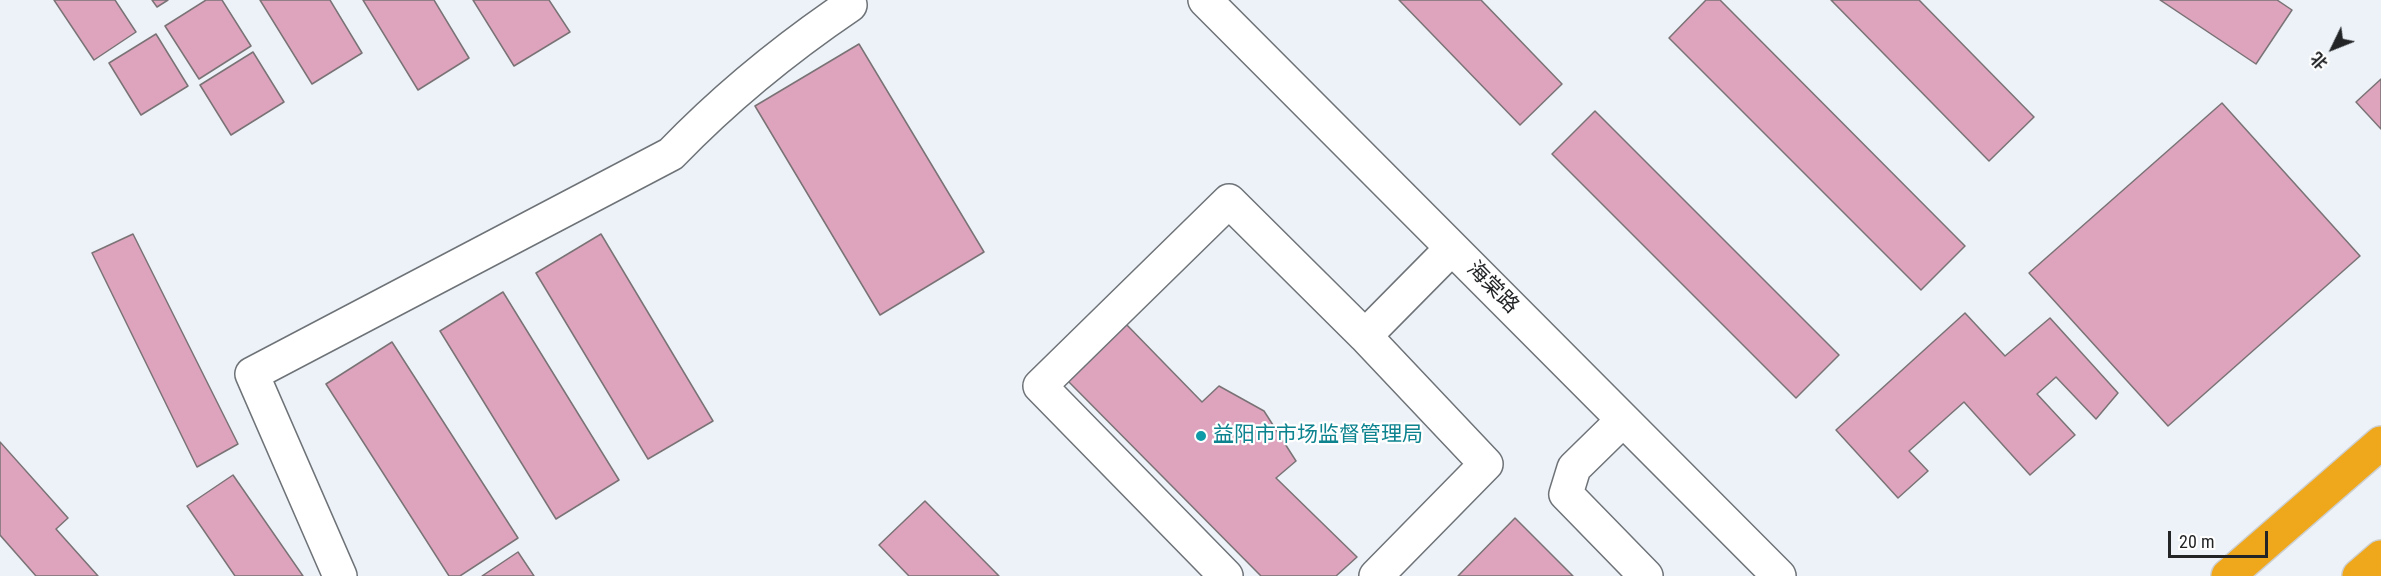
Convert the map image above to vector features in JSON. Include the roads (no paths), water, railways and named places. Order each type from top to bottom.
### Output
[{"type":"highway","points":[[2228,576],[2381,443]]},
{"type":"highway","points":[[2359,576],[2381,557]]},
{"type":"street","name":"海棠路","points":[[1205,0],[1779,576]]},
{"type":"street","points":[[340,576],[252,374],[671,154],[706,118],[795,42],[850,5]]},
{"type":"street","points":[[1227,576],[1040,386],[1229,201],[1365,336],[1486,464],[1376,576]]},
{"type":"street","points":[[1365,336],[1452,248]]},
{"type":"street","points":[[1623,420],[1574,468],[1566,494],[1646,576]]},
{"type":"place","name":"益阳市市场监督管理局","points":[[1201,436]]}]
